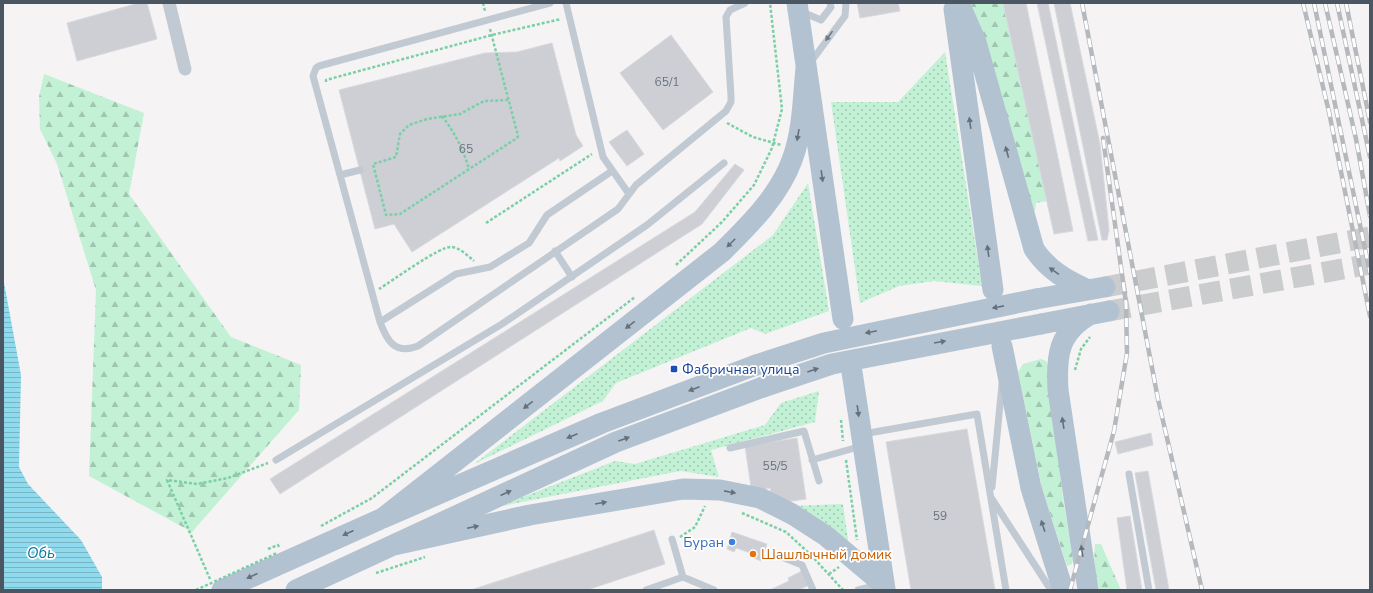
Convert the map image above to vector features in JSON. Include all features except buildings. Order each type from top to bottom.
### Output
[{"type":"main road","points":[[953,3],[994,290]]},
{"type":"main road","points":[[216,585],[279,553],[383,518],[602,423],[756,365],[824,343],[1096,288],[1068,281],[1048,267],[1034,249],[976,42],[958,3]]},
{"type":"main road","points":[[797,7],[843,319]]},
{"type":"main road","points":[[383,518],[722,252],[754,219],[783,180],[792,160],[799,136],[806,68]]},
{"type":"main road","points":[[296,590],[616,442],[763,387],[832,364],[1100,313],[1076,324],[1069,332],[1059,351],[1057,362],[1058,390],[1088,590]]},
{"type":"main road","points":[[1003,352],[1031,488],[1063,590]]},
{"type":"main road","points":[[852,372],[884,587]]},
{"type":"main road","points":[[394,544],[530,515],[683,489],[720,490],[760,498],[792,514],[826,536],[884,587]]},
{"type":"street","points":[[168,3],[185,69]]},
{"type":"lane","points":[[550,3],[316,68],[313,76],[380,322],[386,338],[391,344],[404,348],[412,348],[618,209],[636,185],[726,111],[731,102],[726,17],[730,10],[745,3]]},
{"type":"lane","points":[[566,3],[604,160],[629,194]]},
{"type":"lane","points":[[797,7],[821,20],[831,7],[830,3]]},
{"type":"lane","points":[[806,68],[845,16],[846,3]]},
{"type":"lane","points":[[276,460],[502,324],[647,225],[724,163]]},
{"type":"lane","points":[[340,175],[360,170]]},
{"type":"lane","points":[[380,322],[456,274],[491,266],[531,242],[547,215],[612,171]]},
{"type":"lane","points":[[555,252],[572,276]]},
{"type":"lane","points":[[1003,352],[991,497],[1051,590]]},
{"type":"lane","points":[[812,460],[862,440],[977,414],[1006,590]]},
{"type":"lane","points":[[730,448],[804,431],[819,481]]},
{"type":"lane","points":[[1129,474],[1150,590]]},
{"type":"lane","points":[[672,539],[683,577]]},
{"type":"lane","points":[[779,556],[802,565],[813,590]]},
{"type":"lane","points":[[646,590],[683,577],[714,590]]},
{"type":"lane","points":[[858,590],[884,587]]},
{"type":"path","points":[[673,268],[722,222],[754,185],[774,144],[782,109],[770,3]]},
{"type":"path","points":[[328,88],[326,80],[492,35],[561,19],[563,26]]},
{"type":"path","points":[[488,20],[508,100],[517,138],[400,214],[388,216],[385,213],[373,164],[396,158],[400,134],[404,128],[427,119],[460,114],[484,101],[508,100]]},
{"type":"path","points":[[442,116],[452,129],[463,149],[469,169]]},
{"type":"path","points":[[717,119],[753,137],[774,144]]},
{"type":"path","points":[[486,223],[601,149]]},
{"type":"path","points":[[372,293],[435,253],[449,246],[458,250],[485,268]]},
{"type":"path","points":[[314,530],[372,498],[636,296]]},
{"type":"path","points":[[216,585],[167,480],[197,484],[228,478],[276,460]]},
{"type":"path","points":[[698,505],[713,507]]},
{"type":"path","points":[[681,537],[695,527],[705,505]]},
{"type":"path","points":[[736,512],[744,513],[786,532],[811,555],[843,590]]},
{"type":"path","points":[[196,590],[279,553]]},
{"type":"path","points":[[802,565],[811,555]]},
{"type":"path","points":[[370,575],[426,556]]},
{"type":"green space","points":[[971,3],[1003,3],[1047,201],[1036,203],[1035,211],[1029,209]]},
{"type":"green space","points":[[945,52],[982,286],[934,281],[899,286],[860,303],[831,102],[898,102]]},
{"type":"green space","points":[[44,74],[144,113],[129,194],[231,337],[301,365],[299,410],[192,532],[89,476],[96,290],[57,164],[40,129],[39,97]]},
{"type":"green space","points":[[808,183],[829,311],[765,334],[751,328],[616,383],[603,401],[474,464],[773,235]]},
{"type":"green space","points":[[1041,359],[1046,361],[1048,365],[1063,498],[1073,560],[1072,564],[1067,566],[1042,488],[1018,372],[1023,364]]},
{"type":"green space","points":[[819,391],[815,422],[711,450],[719,477],[680,471],[497,507],[615,461],[635,464],[765,425],[781,403]]},
{"type":"green space","points":[[843,504],[849,546],[792,506]]},
{"type":"green space","points":[[1095,544],[1101,544],[1121,590],[1099,590],[1094,566]]},
{"type":"water","name":"Обь","points":[[3,277],[21,375],[19,467],[28,484],[81,540],[102,577],[102,590],[3,590]]},
{"type":"tunnel","points":[[1105,287],[1370,237]]},
{"type":"tunnel","points":[[1109,311],[1370,264]]},
{"type":"railway","points":[[1082,3],[1158,399],[1202,590]]},
{"type":"railway","points":[[1303,3],[1329,112],[1370,316]]},
{"type":"railway","points":[[1314,3],[1370,273]]},
{"type":"railway","points":[[1325,3],[1356,139],[1370,216]]},
{"type":"railway","points":[[1337,3],[1370,157]]},
{"type":"railway","points":[[1346,3],[1370,122]]},
{"type":"railway","points":[[1070,590],[1114,431],[1127,353],[1126,303],[1103,138]]},
{"type":"place","name":"Фабричная улица","points":[[674,369]]},
{"type":"place","name":"Буран","points":[[732,542]]},
{"type":"place","name":"Шашлычный домик","points":[[753,554]]}]
